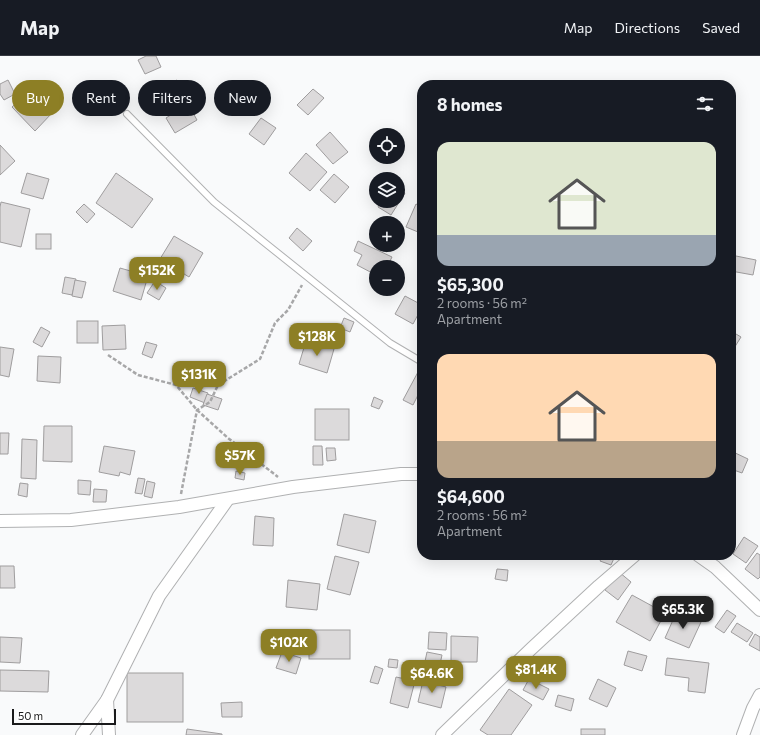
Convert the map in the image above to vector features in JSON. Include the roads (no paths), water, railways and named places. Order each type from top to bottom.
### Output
[{"type":"street","points":[[0,520],[71,520],[179,507],[293,487],[401,474],[417,474]]},
{"type":"street","points":[[82,735],[107,700],[159,596],[228,499]]},
{"type":"street","points":[[442,735],[531,649],[629,560]]},
{"type":"street","points":[[705,560],[715,567],[760,610]]},
{"type":"street","points":[[743,735],[753,708],[760,695]]},
{"type":"street","points":[[107,700],[109,735]]},
{"type":"lane","points":[[129,116],[214,202],[390,343],[417,359]]}]
